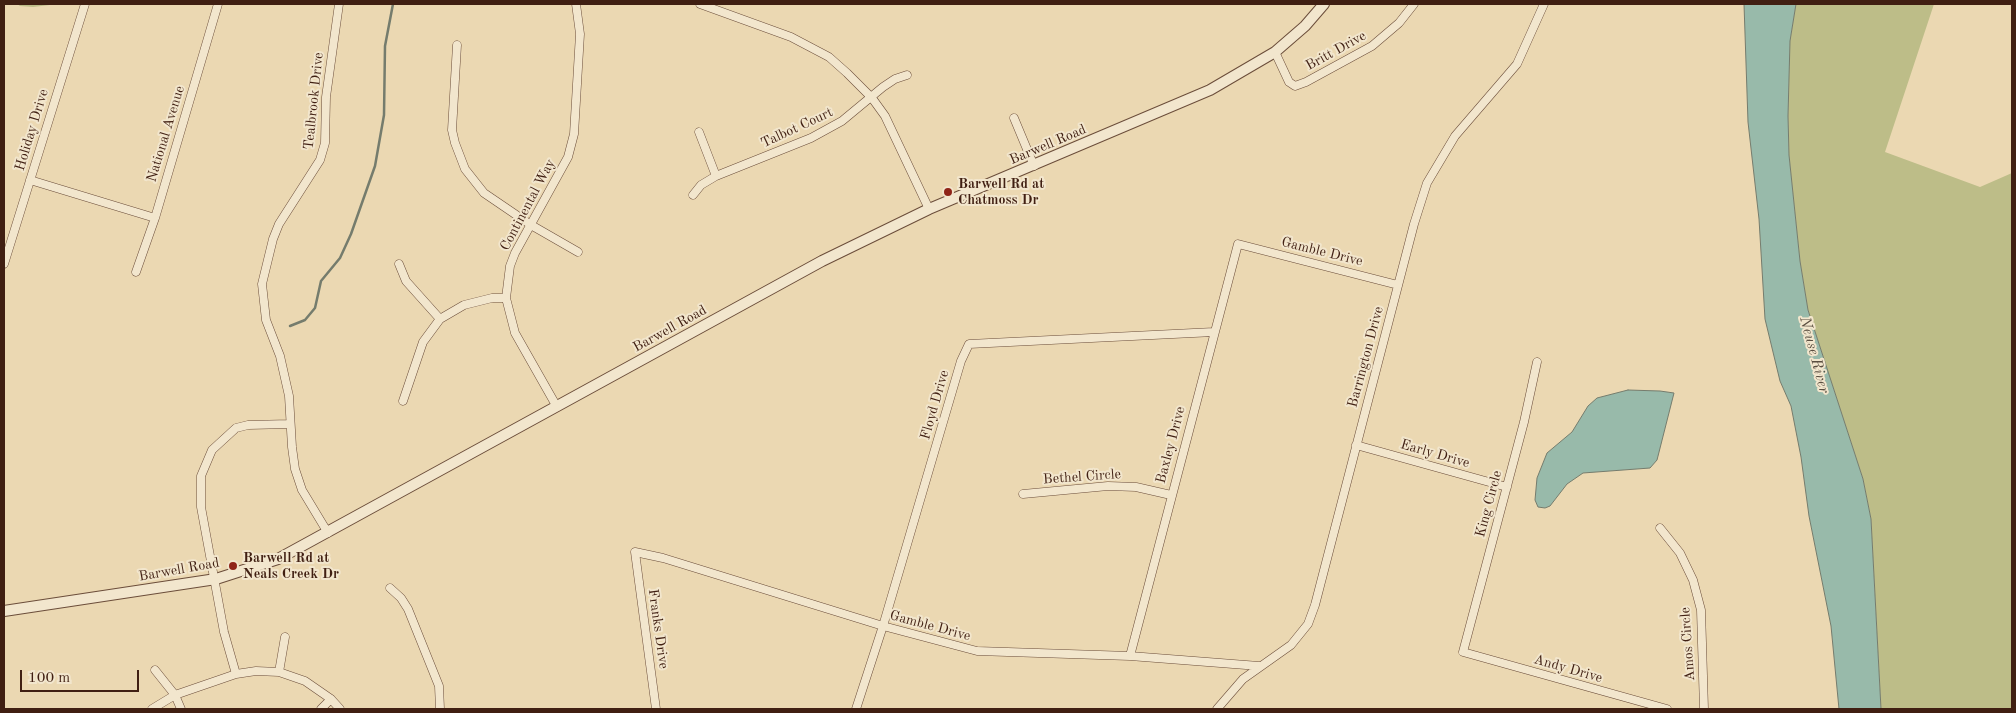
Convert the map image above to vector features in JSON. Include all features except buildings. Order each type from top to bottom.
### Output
[{"type":"street","name":"Holiday Drive","points":[[4,264],[85,4]]},
{"type":"street","name":"National Avenue","points":[[136,272],[155,218],[218,4]]},
{"type":"street","name":"Tealbrook Drive","points":[[328,533],[302,490],[295,469],[286,376],[266,320],[262,284],[279,224],[320,160],[325,143],[326,97],[339,4]]},
{"type":"street","name":"Continental Way","points":[[557,407],[515,333],[506,298],[510,266],[515,253],[568,157],[574,134],[580,34],[576,4]]},
{"type":"street","points":[[700,4],[791,37],[829,57],[872,98],[896,135],[929,209]]},
{"type":"street","name":"Barwell Road","points":[[4,611],[216,579],[278,559],[822,261],[929,209],[1210,90],[1275,52],[1305,26],[1324,4]]},
{"type":"street","name":"Britt Drive","points":[[1275,52],[1289,82],[1295,86],[1306,82],[1372,46],[1399,22],[1414,4]]},
{"type":"street","name":"Barrington Drive","points":[[1217,709],[1243,679],[1291,645],[1308,624],[1315,605],[1420,204],[1436,166],[1455,136],[1517,64],[1544,4]]},
{"type":"street","points":[[457,45],[452,123],[459,157],[484,193],[531,225],[578,252]]},
{"type":"street","name":"Talbot Court","points":[[693,195],[701,186],[716,176],[811,138],[842,121],[894,79],[908,76]]},
{"type":"street","points":[[1014,118],[1034,166]]},
{"type":"street","points":[[699,132],[716,176]]},
{"type":"street","points":[[30,180],[155,218]]},
{"type":"street","name":"Baxley Drive","points":[[1130,656],[1214,332],[1238,244],[1241,244]]},
{"type":"street","name":"Gamble Drive","points":[[1241,244],[1398,285]]},
{"type":"street","points":[[399,264],[406,281],[440,319]]},
{"type":"street","points":[[403,401],[423,342],[440,319],[464,304],[506,298]]},
{"type":"street","name":"Floyd Drive","points":[[856,709],[883,626],[960,361],[969,344],[1214,332]]},
{"type":"street","name":"King Circle","points":[[1463,652],[1507,487],[1537,362]]},
{"type":"street","points":[[236,674],[224,632],[200,491],[201,476],[212,450],[236,428],[248,425],[290,424]]},
{"type":"street","name":"Early Drive","points":[[1356,445],[1507,487]]},
{"type":"street","name":"Bethel Circle","points":[[1023,494],[1108,486],[1136,487],[1171,495]]},
{"type":"street","name":"Amos Circle","points":[[1660,528],[1680,553],[1693,580],[1701,610],[1704,709]]},
{"type":"street","name":"Gamble Drive","points":[[635,552],[663,558],[883,626],[977,651],[1130,656],[1259,666]]},
{"type":"street","name":"Franks Drive","points":[[635,552],[656,709]]},
{"type":"street","points":[[390,588],[401,598],[408,609],[439,686],[440,709]]},
{"type":"street","points":[[279,672],[285,637]]},
{"type":"street","name":"Andy Drive","points":[[1463,652],[1667,709]]},
{"type":"street","points":[[155,670],[175,695],[181,709]]},
{"type":"street","points":[[152,709],[175,695],[236,674],[279,672],[305,681],[332,699],[340,709]]},
{"type":"street","points":[[321,709],[332,699]]},
{"type":"green space","points":[[17,4],[58,4],[33,7]]},
{"type":"green space","points":[[1796,4],[1934,4],[1885,152],[1980,187],[2012,173],[2012,709],[1881,709],[1871,519],[1863,479],[1808,310],[1800,261],[1789,155],[1788,116],[1790,41]]},
{"type":"water","name":"Neuse River","points":[[1744,4],[1796,4],[1790,41],[1788,116],[1789,155],[1800,261],[1808,310],[1863,479],[1871,519],[1881,709],[1839,709],[1831,626],[1809,516],[1801,457],[1791,406],[1780,381],[1765,319],[1759,219],[1748,122]]},
{"type":"water","points":[[1628,390],[1674,393],[1657,460],[1650,468],[1583,473],[1567,484],[1550,506],[1545,508],[1538,507],[1535,500],[1537,478],[1547,453],[1572,432],[1588,406],[1597,398]]},
{"type":"waterway","points":[[290,326],[305,320],[315,308],[321,281],[340,258],[351,234],[375,166],[384,115],[385,46],[393,4]]},
{"type":"place","name":"Barwell Rd at Chatmoss Dr","points":[[948,192]]},
{"type":"place","name":"Barwell Rd at Neals Creek Dr","points":[[233,566]]}]
